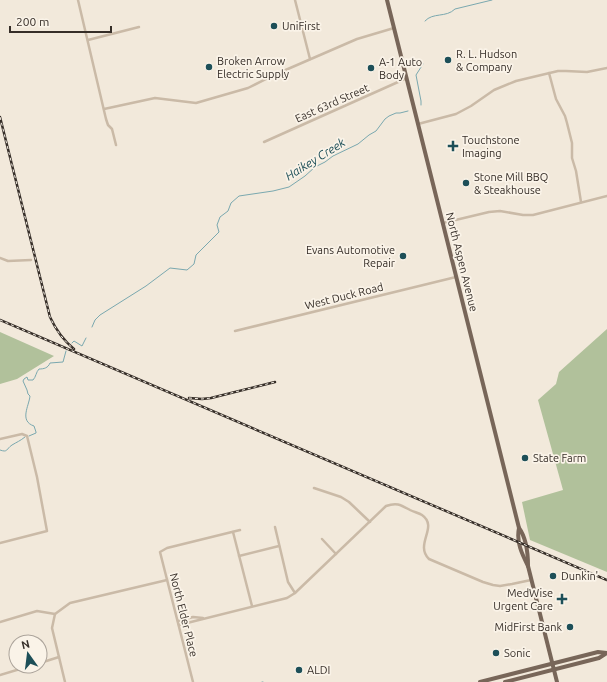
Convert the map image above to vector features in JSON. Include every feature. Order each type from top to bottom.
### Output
[{"type":"main road","name":"North Aspen Avenue","points":[[387,0],[519,528],[523,534],[528,552],[528,566],[531,580],[557,682]]},
{"type":"main road","points":[[481,682],[598,652],[607,653]]},
{"type":"main road","points":[[505,682],[599,658],[607,653]]},
{"type":"street","points":[[78,0],[108,125],[112,129],[116,145]]},
{"type":"street","points":[[295,0],[310,59]]},
{"type":"street","points":[[88,40],[139,27]]},
{"type":"street","points":[[104,109],[155,98],[196,103],[248,88],[357,39],[394,28]]},
{"type":"street","points":[[418,124],[456,114],[508,83],[562,71],[587,72],[607,68]]},
{"type":"street","points":[[549,73],[556,100],[565,116],[569,130],[572,143],[572,158],[576,171],[581,202]]},
{"type":"street","name":"East 63rd Street","points":[[264,142],[407,78]]},
{"type":"street","points":[[443,223],[489,212],[500,211],[523,215],[533,215],[607,196]]},
{"type":"street","points":[[0,258],[8,261],[31,260]]},
{"type":"street","name":"West Duck Road","points":[[235,331],[456,277]]},
{"type":"street","points":[[0,439],[19,434],[26,435],[28,438],[47,531],[0,544]]},
{"type":"street","points":[[314,488],[341,497],[349,502],[370,522]]},
{"type":"street","points":[[179,625],[287,598],[295,593],[386,506],[392,504],[398,504],[423,516],[426,520],[428,530],[423,547],[425,555],[429,558],[493,585],[500,586],[531,580]]},
{"type":"street","points":[[275,527],[288,582],[295,593]]},
{"type":"street","points":[[240,530],[233,532],[252,606]]},
{"type":"street","name":"North Elder Place","points":[[193,682],[160,552],[167,548],[233,532]]},
{"type":"street","points":[[322,539],[336,554]]},
{"type":"street","points":[[239,556],[279,546]]},
{"type":"street","points":[[0,622],[37,611],[54,614],[70,603],[167,580]]},
{"type":"street","points":[[54,614],[52,628],[65,682]]},
{"type":"street","points":[[178,621],[193,617],[204,618]]},
{"type":"street","points":[[48,660],[59,657]]},
{"type":"green space","points":[[607,329],[607,572],[530,540],[522,502],[563,490],[538,400],[556,384],[559,372]]},
{"type":"green space","points":[[0,332],[54,356],[17,379],[0,384]]},
{"type":"waterway","name":"Haikey Creek","points":[[425,21],[428,18],[448,13],[455,9],[492,0]]},
{"type":"waterway","name":"Haikey Creek","points":[[421,105],[416,75],[423,64]]},
{"type":"waterway","name":"Haikey Creek","points":[[92,327],[95,320],[100,315],[146,286],[170,268],[187,270],[194,264],[196,255],[219,232],[217,225],[220,217],[228,211],[231,203],[239,196],[289,187],[315,167],[333,156],[358,144],[376,131],[389,116],[408,111]]},
{"type":"waterway","name":"Haikey Creek","points":[[72,343],[74,341],[82,346],[86,338]]},
{"type":"waterway","name":"Haikey Creek","points":[[29,436],[36,432],[34,426],[29,424],[27,421],[26,413],[30,396],[23,381],[27,377],[28,380],[33,380],[39,369],[46,368],[50,363],[63,362],[66,351]]},
{"type":"waterway","points":[[0,450],[6,451],[12,445],[25,437]]},
{"type":"railway","points":[[0,117],[50,317],[60,334],[74,349]]},
{"type":"railway","points":[[0,320],[607,580]]},
{"type":"railway","points":[[189,398],[211,398],[275,382]]},
{"type":"place","name":"UniFirst","points":[[274,26]]},
{"type":"place","name":"R. L. Hudson & Company","points":[[448,60]]},
{"type":"place","name":"Broken Arrow Electric Supply","points":[[209,67]]},
{"type":"place","name":"A-1 Auto Body","points":[[371,68]]},
{"type":"place","name":"Touchstone Imaging","points":[[453,146]]},
{"type":"place","name":"Stone Mill BBQ & Steakhouse","points":[[466,183]]},
{"type":"place","name":"Evans Automotive Repair","points":[[403,256]]},
{"type":"place","name":"State Farm","points":[[525,458]]},
{"type":"place","name":"Dunkin'","points":[[553,576]]},
{"type":"place","name":"MedWise Urgent Care","points":[[562,599]]},
{"type":"place","name":"MidFirst Bank","points":[[570,627]]},
{"type":"place","name":"Sonic","points":[[496,653]]},
{"type":"place","name":"ALDI","points":[[299,670]]}]
